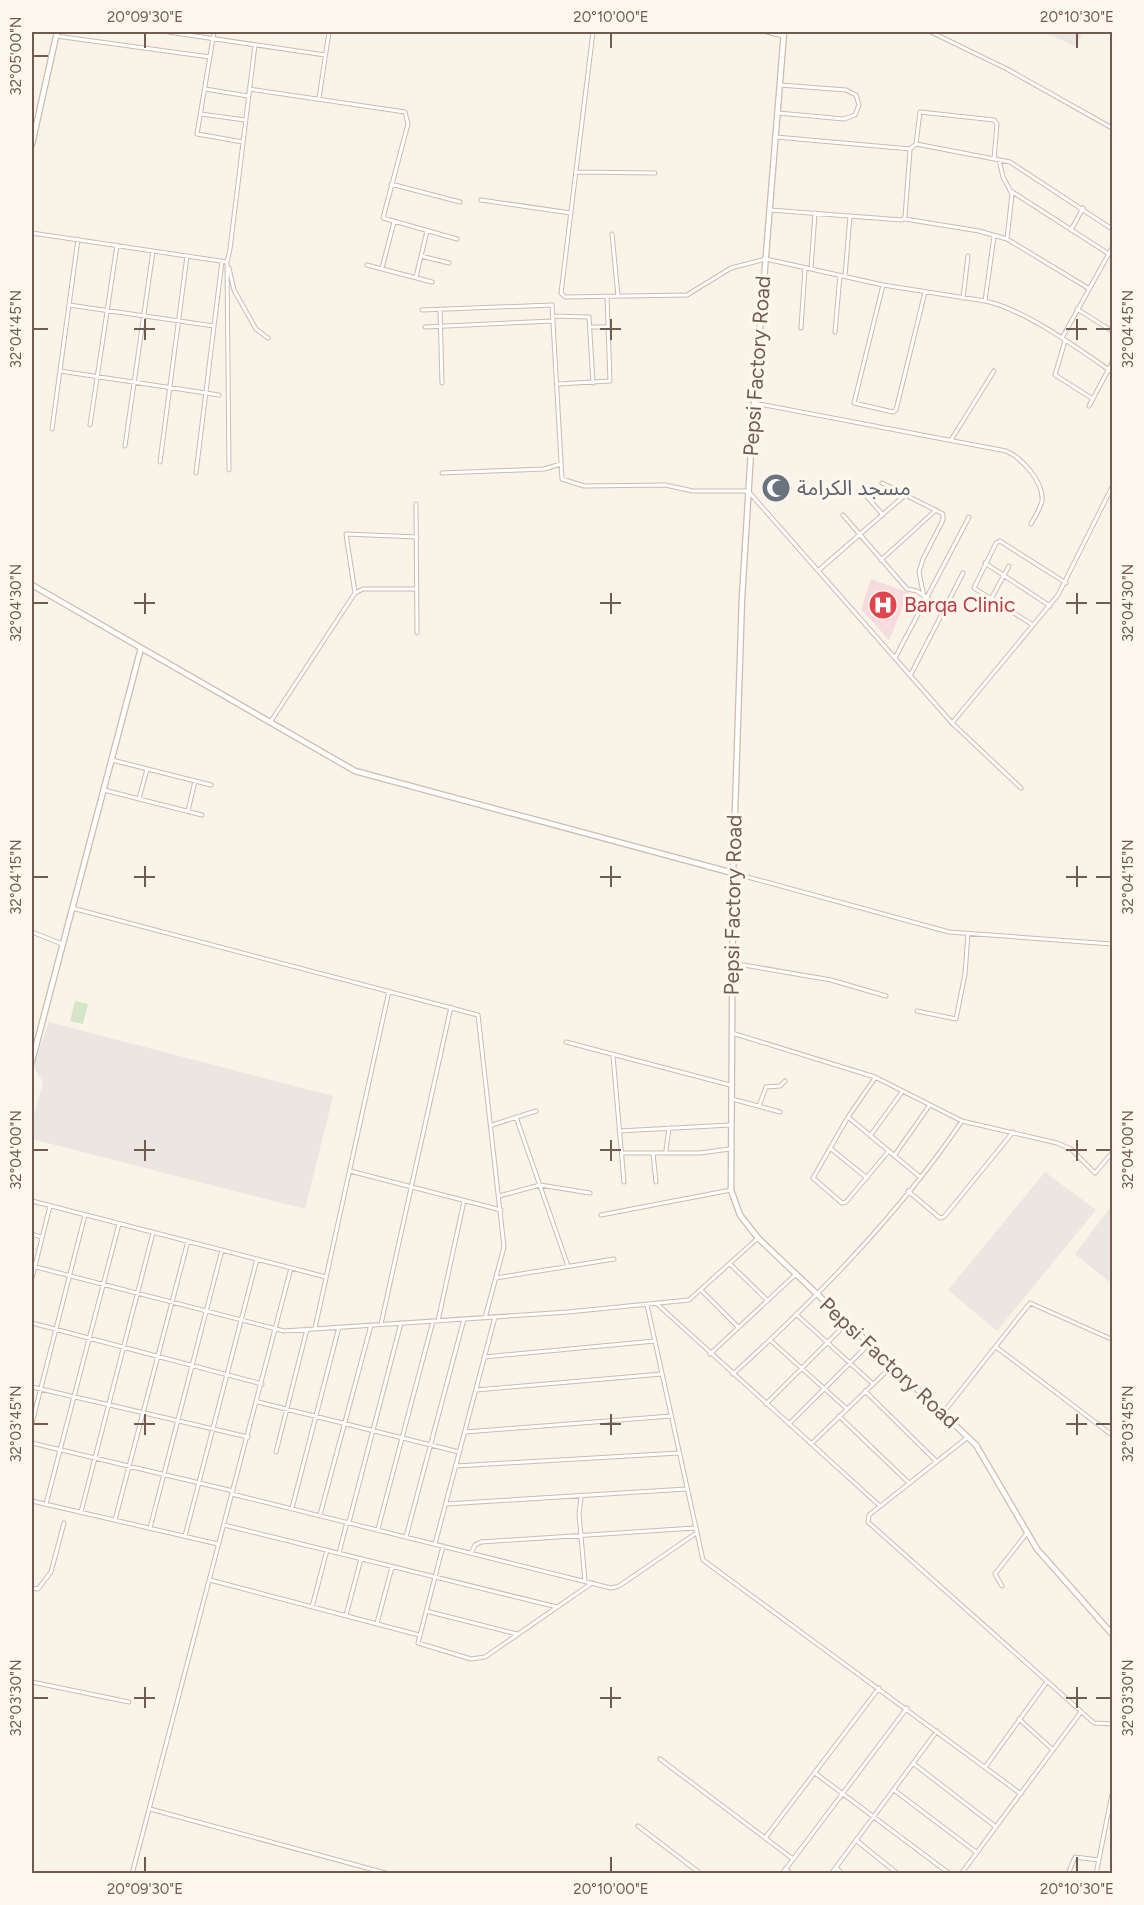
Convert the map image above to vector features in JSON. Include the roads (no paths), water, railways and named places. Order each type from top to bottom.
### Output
[{"type":"main road","points":[[32,144],[56,34]]},
{"type":"main road","name":"Pepsi Factory Road","points":[[784,34],[748,491],[733,873],[730,1032],[731,1190],[740,1215],[758,1238],[968,1437],[986,1458],[1027,1533],[1044,1558],[1113,1634]]},
{"type":"main road","points":[[32,585],[362,774],[733,873]]},
{"type":"main road","points":[[32,1061],[141,648]]},
{"type":"street","points":[[86,32],[86,39]]},
{"type":"street","points":[[168,32],[325,55]]},
{"type":"street","points":[[214,32],[198,136],[243,142]]},
{"type":"street","points":[[319,98],[329,32]]},
{"type":"street","points":[[593,32],[562,296],[687,295],[731,268],[766,259],[883,285],[985,301],[1063,339],[1111,371]]},
{"type":"street","points":[[767,32],[784,34]]},
{"type":"street","points":[[932,32],[1007,69],[1113,128]]},
{"type":"street","points":[[56,34],[210,57]]},
{"type":"street","points":[[229,470],[226,267],[255,45]]},
{"type":"street","points":[[778,113],[844,119],[855,116],[859,105],[856,94],[846,90],[780,85]]},
{"type":"street","points":[[205,89],[248,96]]},
{"type":"street","points":[[249,89],[319,98],[408,115],[382,215],[386,220],[457,239]]},
{"type":"street","points":[[776,137],[910,149],[916,144],[920,112],[994,120],[997,123],[997,159],[1011,191],[1109,254]]},
{"type":"street","points":[[201,114],[245,120]]},
{"type":"street","points":[[916,144],[1014,164],[1113,229]]},
{"type":"street","points":[[904,219],[910,149]]},
{"type":"street","points":[[576,172],[655,173]]},
{"type":"street","points":[[391,184],[460,202]]},
{"type":"street","points":[[1007,239],[1011,191]]},
{"type":"street","points":[[481,200],[572,213]]},
{"type":"street","points":[[1071,230],[1083,208]]},
{"type":"street","points":[[770,210],[904,219],[1007,239],[1088,288]]},
{"type":"street","points":[[811,269],[815,213]]},
{"type":"street","points":[[835,332],[850,216]]},
{"type":"street","points":[[382,268],[394,222]]},
{"type":"street","points":[[416,277],[427,231]]},
{"type":"street","points":[[32,233],[227,262]]},
{"type":"street","points":[[612,234],[618,296]]},
{"type":"street","points":[[985,301],[994,236]]},
{"type":"street","points":[[52,429],[78,239]]},
{"type":"street","points":[[90,425],[117,244]]},
{"type":"street","points":[[1093,399],[1055,375],[1063,339],[1088,288],[1113,248]]},
{"type":"street","points":[[125,446],[153,251]]},
{"type":"street","points":[[160,462],[188,256]]},
{"type":"street","points":[[421,256],[449,263]]},
{"type":"street","points":[[963,298],[968,256]]},
{"type":"street","points":[[196,473],[222,261]]},
{"type":"street","points":[[367,265],[432,282]]},
{"type":"street","points":[[226,267],[231,271],[233,287],[254,325],[268,338]]},
{"type":"street","points":[[801,328],[805,268]]},
{"type":"street","points":[[883,285],[854,403],[893,412],[896,410],[925,292]]},
{"type":"street","points":[[226,288],[233,287]]},
{"type":"street","points":[[558,384],[608,382],[610,379],[607,297]]},
{"type":"street","points":[[422,310],[550,304],[554,319],[562,479],[584,486],[664,485],[693,491],[748,491],[952,723],[1021,788]]},
{"type":"street","points":[[69,305],[214,326]]},
{"type":"street","points":[[440,309],[442,383]]},
{"type":"street","points":[[1077,309],[1113,331]]},
{"type":"street","points":[[425,327],[587,316],[591,327],[593,383]]},
{"type":"street","points":[[591,327],[608,327]]},
{"type":"street","points":[[1089,406],[1111,371],[1113,363]]},
{"type":"street","points":[[60,371],[219,395]]},
{"type":"street","points":[[951,440],[994,371]]},
{"type":"street","points":[[754,403],[1001,449],[1020,460],[1042,494],[1041,505],[1031,524]]},
{"type":"street","points":[[442,473],[544,469],[561,465]]},
{"type":"street","points":[[882,483],[936,510],[944,517],[919,572],[925,598]]},
{"type":"street","points":[[952,723],[1050,606],[1066,583],[1112,487]]},
{"type":"street","points":[[862,491],[883,515]]},
{"type":"street","points":[[819,570],[905,495]]},
{"type":"street","points":[[416,504],[417,633]]},
{"type":"street","points":[[881,560],[936,510]]},
{"type":"street","points":[[843,515],[907,589],[915,590],[945,610]]},
{"type":"street","points":[[895,658],[969,517]]},
{"type":"street","points":[[355,593],[346,534],[417,537]]},
{"type":"street","points":[[1033,625],[973,587],[996,543],[1000,541],[1066,583]]},
{"type":"street","points":[[985,563],[1050,606]]},
{"type":"street","points":[[991,599],[1010,566]]},
{"type":"street","points":[[910,676],[963,573]]},
{"type":"street","points":[[270,723],[355,593],[363,589],[416,589]]},
{"type":"street","points":[[112,760],[211,785]]},
{"type":"street","points":[[139,799],[147,769]]},
{"type":"street","points":[[188,811],[195,781]]},
{"type":"street","points":[[104,790],[202,815]]},
{"type":"street","points":[[733,873],[943,931],[1113,944]]},
{"type":"street","points":[[72,908],[451,1007],[480,1017],[504,1247],[485,1317]]},
{"type":"street","points":[[32,932],[62,944]]},
{"type":"street","points":[[917,1011],[938,1018],[956,1019],[962,991],[968,934]]},
{"type":"street","points":[[732,963],[831,980],[886,996]]},
{"type":"street","points":[[315,1328],[389,991]]},
{"type":"street","points":[[381,1324],[451,1007]]},
{"type":"street","points":[[730,1032],[875,1077],[962,1120],[1044,1138],[1071,1149],[1095,1173],[1113,1153]]},
{"type":"street","points":[[566,1042],[730,1085]]},
{"type":"street","points":[[613,1056],[624,1182]]},
{"type":"street","points":[[875,1077],[813,1176],[814,1180],[846,1202],[888,1152]]},
{"type":"street","points":[[759,1106],[766,1087],[782,1086],[785,1081]]},
{"type":"street","points":[[870,1136],[902,1092]]},
{"type":"street","points":[[730,1099],[780,1112]]},
{"type":"street","points":[[894,1156],[929,1105]]},
{"type":"street","points":[[492,1125],[536,1111]]},
{"type":"street","points":[[516,1117],[568,1266]]},
{"type":"street","points":[[848,1117],[920,1177]]},
{"type":"street","points":[[733,1374],[797,1315],[871,1237],[920,1177],[962,1120]]},
{"type":"street","points":[[619,1131],[730,1125]]},
{"type":"street","points":[[666,1151],[669,1128]]},
{"type":"street","points":[[908,1191],[939,1218],[944,1217],[1000,1151],[1013,1132]]},
{"type":"street","points":[[830,1148],[867,1178]]},
{"type":"street","points":[[622,1153],[666,1151],[700,1153],[730,1149]]},
{"type":"street","points":[[652,1153],[656,1182]]},
{"type":"street","points":[[350,1171],[501,1210]]},
{"type":"street","points":[[499,1196],[540,1185],[590,1193]]},
{"type":"street","points":[[601,1215],[731,1190]]},
{"type":"street","points":[[32,1201],[326,1277]]},
{"type":"street","points":[[438,1321],[464,1201]]},
{"type":"street","points":[[32,1278],[33,1266],[50,1206]]},
{"type":"street","points":[[32,1423],[85,1215]]},
{"type":"street","points":[[46,1504],[119,1224]]},
{"type":"street","points":[[81,1512],[153,1233]]},
{"type":"street","points":[[32,1234],[42,1237]]},
{"type":"street","points":[[33,1266],[275,1329],[307,1329],[495,1317],[689,1300],[758,1238]]},
{"type":"street","points":[[116,1520],[188,1241]]},
{"type":"street","points":[[150,1528],[222,1250]]},
{"type":"street","points":[[185,1536],[257,1259]]},
{"type":"street","points":[[496,1278],[614,1259]]},
{"type":"street","points":[[729,1263],[767,1300]]},
{"type":"street","points":[[132,1874],[218,1544],[258,1402],[291,1268]]},
{"type":"street","points":[[710,1354],[796,1274]]},
{"type":"street","points":[[701,1290],[738,1327]]},
{"type":"street","points":[[943,1413],[1030,1303],[1109,1338]]},
{"type":"street","points":[[657,1304],[881,1506]]},
{"type":"street","points":[[647,1305],[701,1557],[709,1566],[938,1730],[1022,1794]]},
{"type":"street","points":[[797,1315],[873,1384]]},
{"type":"street","points":[[435,1544],[495,1317]]},
{"type":"street","points":[[406,1537],[464,1319]]},
{"type":"street","points":[[378,1529],[433,1321]]},
{"type":"street","points":[[32,1323],[262,1384]]},
{"type":"street","points":[[339,1553],[401,1323]]},
{"type":"street","points":[[766,1404],[847,1323]]},
{"type":"street","points":[[320,1515],[371,1325]]},
{"type":"street","points":[[292,1509],[339,1327]]},
{"type":"street","points":[[276,1452],[307,1329]]},
{"type":"street","points":[[770,1340],[846,1408]]},
{"type":"street","points":[[484,1357],[655,1341]]},
{"type":"street","points":[[789,1424],[869,1344]]},
{"type":"street","points":[[996,1347],[1113,1435]]},
{"type":"street","points":[[811,1444],[892,1366]]},
{"type":"street","points":[[476,1390],[662,1374]]},
{"type":"street","points":[[32,1387],[248,1437]]},
{"type":"street","points":[[865,1391],[936,1461]]},
{"type":"street","points":[[258,1402],[459,1452]]},
{"type":"street","points":[[465,1432],[671,1416]]},
{"type":"street","points":[[839,1416],[909,1483]]},
{"type":"street","points":[[968,1437],[869,1515],[868,1522],[1046,1683],[1094,1723],[1113,1725]]},
{"type":"street","points":[[32,1443],[164,1474],[292,1509],[611,1588],[619,1586],[696,1534]]},
{"type":"street","points":[[456,1466],[679,1453]]},
{"type":"street","points":[[446,1504],[686,1489]]},
{"type":"street","points":[[581,1497],[585,1582]]},
{"type":"street","points":[[32,1501],[218,1544]]},
{"type":"street","points":[[32,1588],[38,1589],[51,1572],[64,1523]]},
{"type":"street","points":[[224,1525],[557,1607]]},
{"type":"street","points":[[471,1553],[475,1545],[481,1542],[694,1528]]},
{"type":"street","points":[[1002,1586],[995,1574],[1027,1533]]},
{"type":"street","points":[[443,1546],[419,1635],[420,1646],[480,1660],[592,1583]]},
{"type":"street","points":[[312,1607],[327,1550]]},
{"type":"street","points":[[346,1615],[361,1559]]},
{"type":"street","points":[[377,1623],[392,1567]]},
{"type":"street","points":[[210,1580],[419,1635]]},
{"type":"street","points":[[426,1611],[518,1634]]},
{"type":"street","points":[[32,1682],[129,1702]]},
{"type":"street","points":[[986,1766],[1046,1683]]},
{"type":"street","points":[[765,1838],[879,1688]]},
{"type":"street","points":[[782,1874],[906,1708]]},
{"type":"street","points":[[961,1874],[1081,1712]]},
{"type":"street","points":[[1019,1719],[1053,1750]]},
{"type":"street","points":[[831,1874],[938,1730]]},
{"type":"street","points":[[660,1760],[793,1859]]},
{"type":"street","points":[[914,1764],[996,1827]]},
{"type":"street","points":[[815,1773],[950,1874]]},
{"type":"street","points":[[894,1790],[977,1853]]},
{"type":"street","points":[[1096,1874],[1113,1794]]},
{"type":"street","points":[[150,1809],[389,1874]]},
{"type":"street","points":[[638,1826],[701,1874]]},
{"type":"street","points":[[857,1841],[898,1874]]},
{"type":"street","points":[[1068,1874],[1074,1857],[1099,1860]]},
{"type":"street","points":[[836,1868],[843,1874]]},
{"type":"street","points":[[785,1869],[791,1874]]},
{"type":"place","name":"مسجد الكرامة","points":[[776,488]]},
{"type":"place","name":"Barqa Clinic","points":[[883,605]]}]
